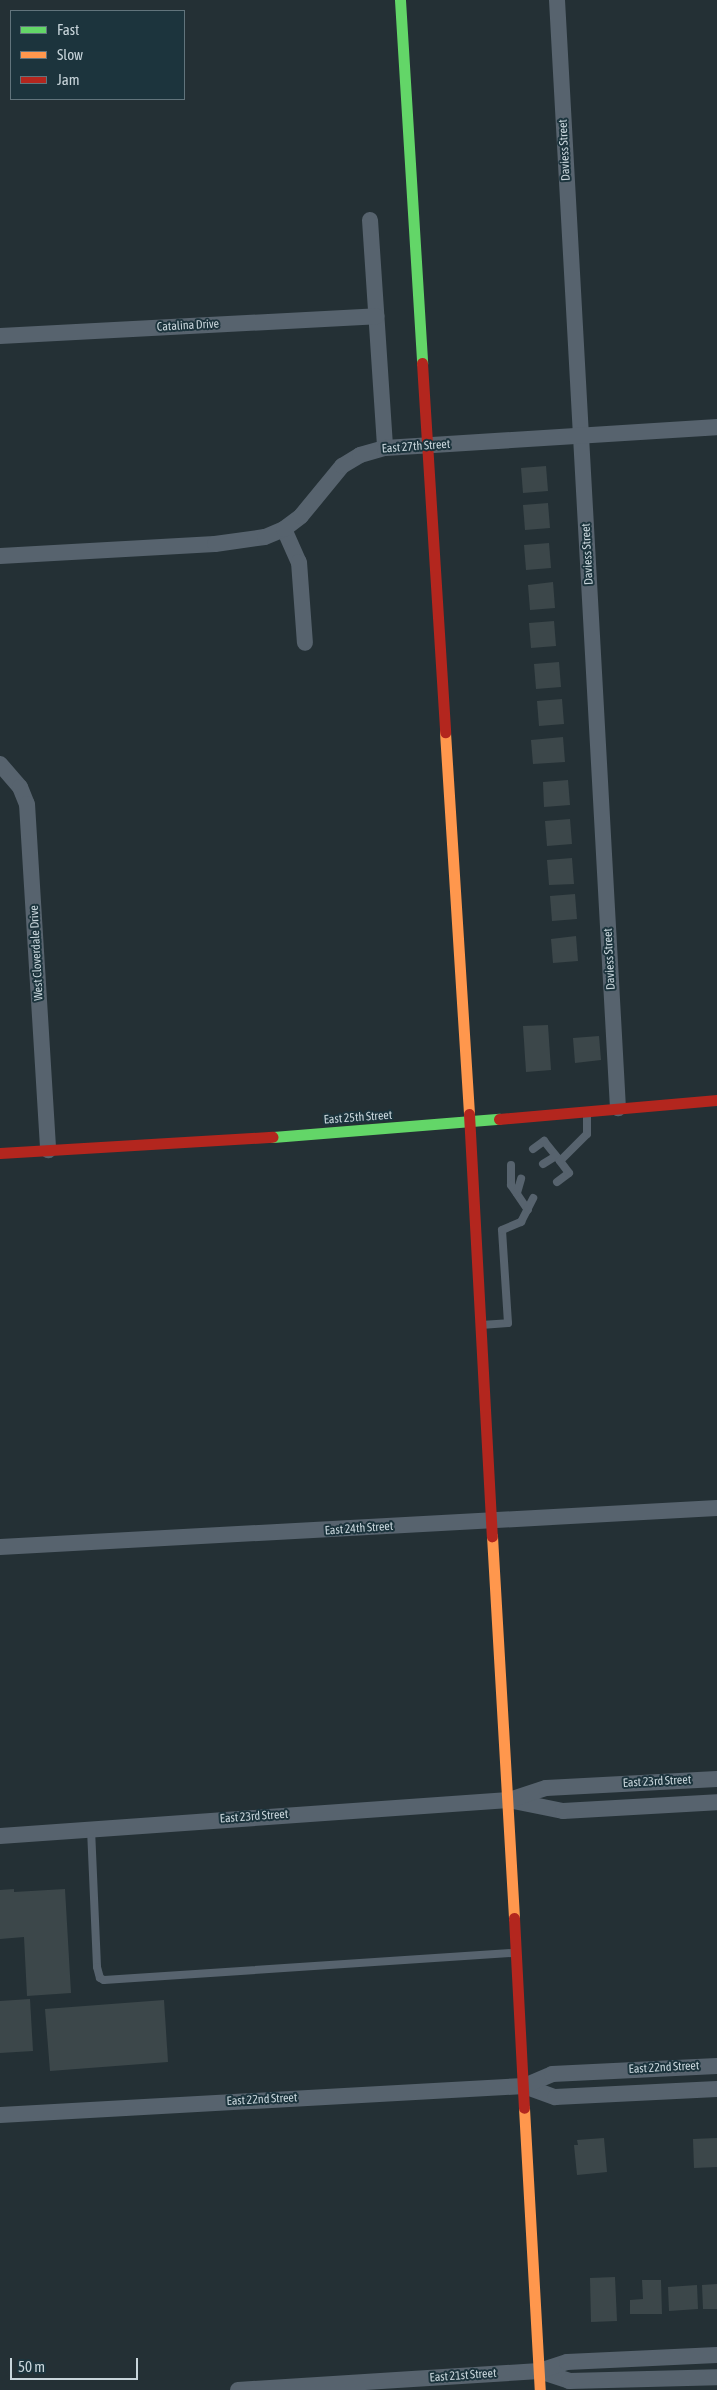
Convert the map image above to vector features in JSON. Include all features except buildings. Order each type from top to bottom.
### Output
[{"type":"street","points":[[400,0],[425,445],[469,1122],[509,1800],[540,2390]]},
{"type":"street","name":"Daviess Street","points":[[557,0],[618,1108]]},
{"type":"street","points":[[370,220],[385,448]]},
{"type":"street","name":"Catalina Drive","points":[[0,336],[376,316]]},
{"type":"street","name":"East 27th Street","points":[[0,556],[215,544],[264,537],[284,530],[302,516],[342,466],[360,455],[385,448],[717,427]]},
{"type":"street","points":[[284,530],[299,562],[305,643]]},
{"type":"street","name":"West Cloverdale Drive","points":[[0,764],[20,787],[27,804],[48,1150]]},
{"type":"street","name":"East 25th Street","points":[[0,1153],[469,1122],[717,1100]]},
{"type":"street","name":"East 24th Street","points":[[0,1547],[717,1508]]},
{"type":"street","name":"East 23rd Street","points":[[0,1836],[509,1800],[546,1788],[717,1779]]},
{"type":"street","name":"East 23rd Street","points":[[509,1800],[563,1811],[717,1802]]},
{"type":"street","name":"East 22nd Street","points":[[0,2115],[524,2086],[552,2074],[717,2066]]},
{"type":"street","name":"East 22nd Street","points":[[524,2086],[555,2097],[717,2089]]},
{"type":"street","name":"East 21st Street","points":[[238,2390],[539,2371],[567,2362],[717,2355]]},
{"type":"street","name":"East 21st Street","points":[[539,2371],[569,2381],[717,2377]]},
{"type":"lane","points":[[543,1164],[558,1159],[587,1134],[587,1111]]},
{"type":"lane","points":[[533,1149],[544,1141],[569,1173],[557,1182]]},
{"type":"lane","points":[[511,1165],[511,1185],[528,1210]]},
{"type":"lane","points":[[516,1193],[521,1179]]},
{"type":"lane","points":[[481,1325],[508,1323],[502,1230],[521,1222],[533,1198]]},
{"type":"lane","points":[[91,1829],[97,1967],[100,1978],[104,1980],[517,1953]]},
{"type":"traffic: fast","points":[[400,0],[422,363]]},
{"type":"traffic: fast","points":[[273,1137],[499,1119]]},
{"type":"traffic: slow","points":[[445,732],[469,1114]]},
{"type":"traffic: slow","points":[[492,1536],[514,1918]]},
{"type":"traffic: slow","points":[[524,2108],[540,2390]]},
{"type":"traffic: jam","points":[[422,363],[445,732]]},
{"type":"traffic: jam","points":[[499,1119],[717,1100]]},
{"type":"traffic: jam","points":[[469,1114],[492,1536]]},
{"type":"traffic: jam","points":[[0,1153],[273,1137]]},
{"type":"traffic: jam","points":[[514,1918],[524,2108]]}]
